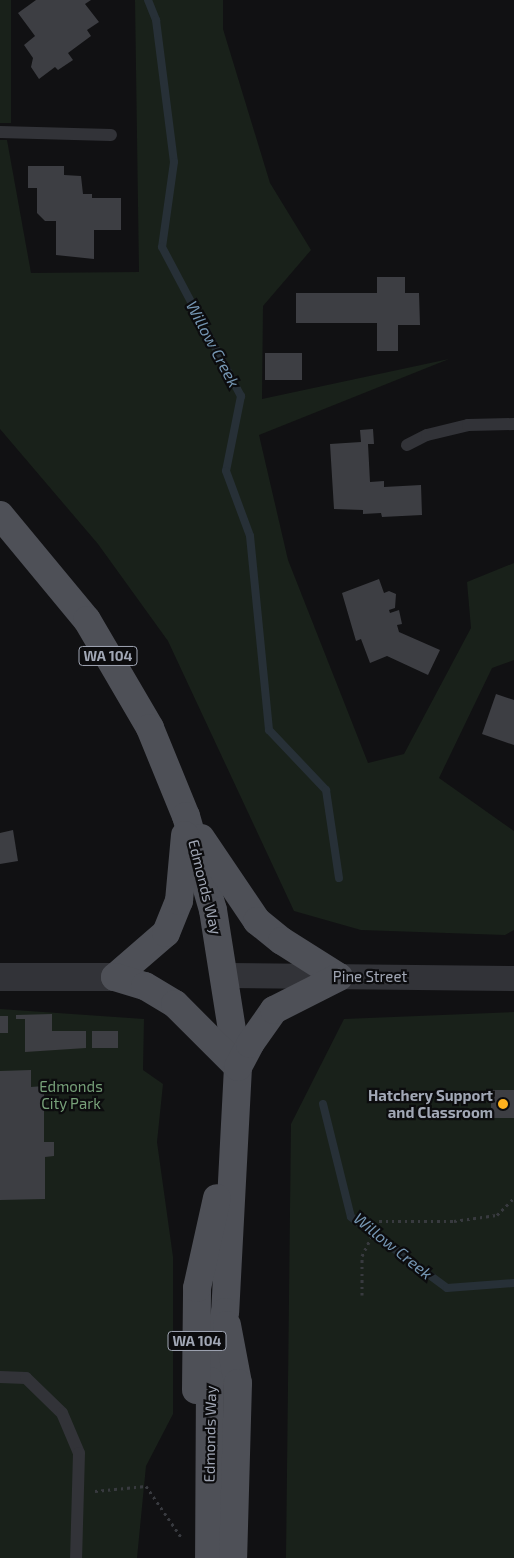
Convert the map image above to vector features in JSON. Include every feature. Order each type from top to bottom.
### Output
[{"type":"main road","name":"Edmonds Way","points":[[0,515],[87,620],[150,728],[186,816],[213,910],[226,975],[238,1067],[233,1128],[225,1312],[210,1381],[209,1558]]},
{"type":"main road","points":[[186,816],[257,921],[282,941],[339,977]]},
{"type":"main road","points":[[115,977],[166,933],[180,901],[186,816]]},
{"type":"main road","points":[[115,977],[145,986],[175,1004],[238,1067],[250,1044],[274,1010],[339,977]]},
{"type":"main road","name":"WA 104","points":[[189,1548],[197,1288],[233,1128]]},
{"type":"main road","name":"Edmonds Way","points":[[225,1312],[238,1383],[233,1558]]},
{"type":"street","name":"Pine Street","points":[[226,975],[514,978]]},
{"type":"street","points":[[0,977],[115,977]]},
{"type":"lane","points":[[0,132],[110,135]]},
{"type":"lane","points":[[407,445],[428,435],[468,425],[514,424]]},
{"type":"lane","points":[[0,1378],[26,1378],[62,1413],[78,1453],[76,1558]]},
{"type":"path","points":[[362,1295],[362,1256],[379,1221],[454,1221],[497,1215],[514,1198]]},
{"type":"path","points":[[76,1495],[108,1488],[146,1486],[189,1548]]},
{"type":"green space","points":[[0,0],[11,0],[11,123],[0,123]]},
{"type":"green space","points":[[135,0],[223,0],[223,29],[270,183],[311,250],[263,306],[262,399],[449,359],[259,435],[288,560],[368,763],[404,754],[471,628],[467,582],[514,563],[514,660],[492,668],[439,778],[514,831],[514,930],[505,935],[361,930],[294,911],[168,641],[98,544],[0,429],[0,140],[7,140],[31,273],[139,272]]},
{"type":"green space","name":"Edmonds City Park","points":[[0,1009],[144,1019],[143,1070],[163,1084],[157,1142],[173,1257],[173,1414],[146,1466],[137,1558],[0,1558]]},
{"type":"green space","points":[[514,1012],[514,1558],[286,1558],[291,1124],[344,1019]]},
{"type":"building","points":[[36,0],[91,0],[85,4],[99,22],[87,30],[91,36],[68,53],[73,60],[58,70],[55,67],[39,79],[31,67],[33,58],[24,45],[35,36],[18,13]]},
{"type":"building","points":[[28,166],[64,166],[64,175],[81,176],[83,194],[92,194],[92,198],[121,198],[121,230],[94,230],[94,259],[56,255],[56,221],[45,221],[37,213],[37,188],[28,188]]},
{"type":"building","points":[[377,277],[405,277],[405,293],[419,293],[420,325],[398,325],[398,351],[377,351],[377,323],[296,323],[296,293],[377,293]]},
{"type":"building","points":[[265,353],[302,353],[302,380],[265,380]]},
{"type":"building","points":[[373,429],[374,444],[368,444],[370,482],[384,481],[384,487],[421,485],[422,515],[382,517],[381,513],[363,514],[363,510],[334,509],[330,444],[361,442],[360,430]]},
{"type":"building","points":[[379,579],[384,593],[389,591],[396,594],[395,608],[389,610],[390,613],[399,610],[402,624],[397,625],[399,632],[440,650],[428,675],[387,656],[370,663],[361,639],[356,641],[342,593]]},
{"type":"building","points":[[496,694],[514,700],[514,745],[482,734]]},
{"type":"building","points":[[13,830],[18,861],[0,864],[0,833]]},
{"type":"building","points":[[52,1014],[52,1031],[86,1031],[86,1048],[25,1052],[25,1019],[16,1019],[16,1015]]},
{"type":"building","points":[[0,1016],[8,1016],[8,1033],[0,1033]]},
{"type":"building","points":[[92,1031],[118,1031],[118,1048],[92,1048]]},
{"type":"building","points":[[31,1070],[31,1087],[44,1086],[44,1142],[54,1142],[54,1156],[45,1157],[45,1199],[0,1200],[0,1071]]},
{"type":"building","name":"Hatchery Support and Classroom","points":[[491,1090],[514,1090],[514,1118],[491,1118]]},
{"type":"waterway","name":"Willow Creek","points":[[148,0],[156,20],[174,162],[162,247],[241,396],[226,471],[250,536],[269,730],[326,790],[339,878]]},
{"type":"waterway","name":"Willow Creek","points":[[323,1104],[351,1217],[447,1288],[514,1283]]},
{"type":"place","name":"Hatchery Support and Classroom","points":[[503,1104]]}]
